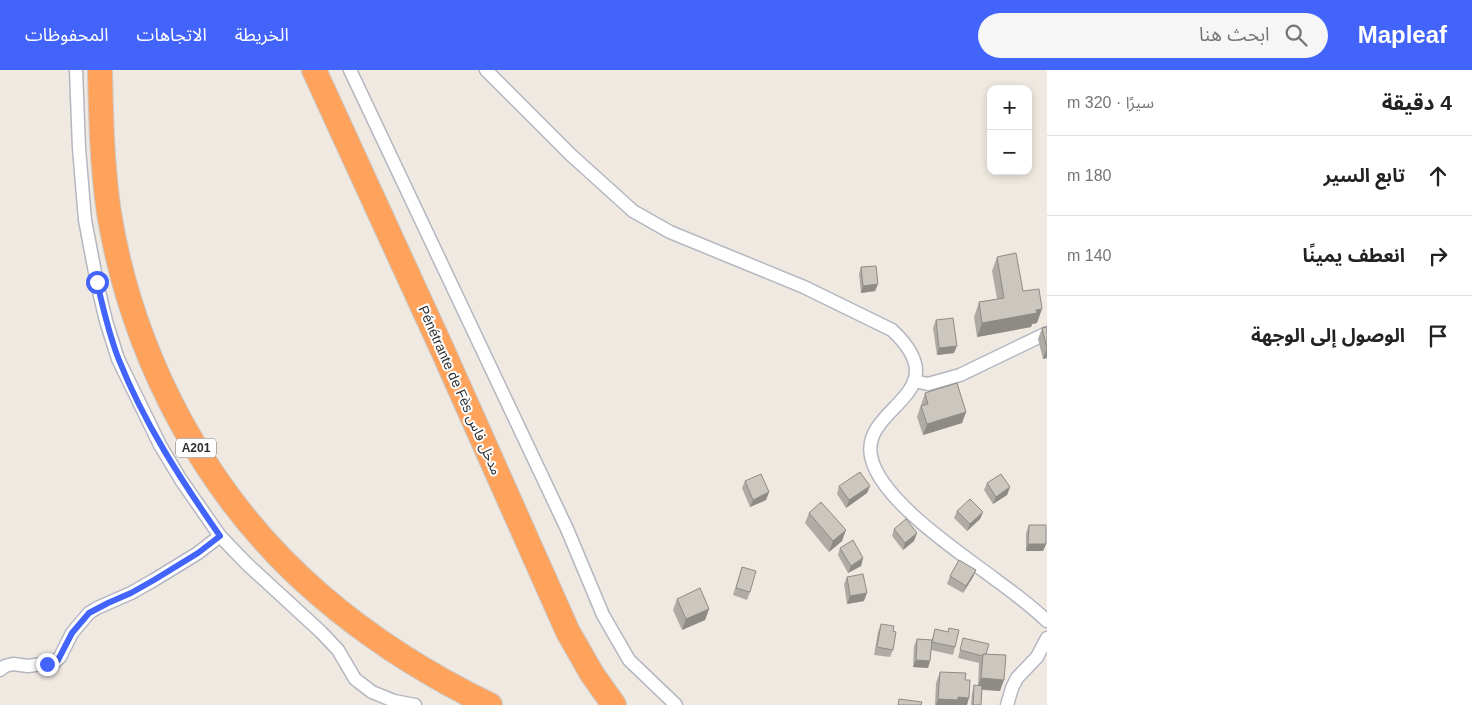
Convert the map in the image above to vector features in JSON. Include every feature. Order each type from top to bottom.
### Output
[{"type":"highway","name":"A201","points":[[100,70],[104,168],[109,213],[122,271],[144,345],[170,402],[192,442],[246,519],[320,595],[367,632],[415,664],[458,690],[490,705]]},
{"type":"highway","name":"Pénétrante de Fès مدخل فاس","points":[[314,70],[442,349],[568,632],[592,674],[614,705]]},
{"type":"street","points":[[76,70],[79,148],[85,220],[97,282],[106,321],[118,359],[160,445],[181,480],[220,536],[247,564],[330,641],[360,684],[384,697],[415,705]]},
{"type":"street","points":[[350,70],[567,529],[603,615],[629,660],[676,705]]},
{"type":"street","points":[[486,70],[571,155],[633,212],[670,232],[804,287],[892,330],[910,349],[915,371],[914,381],[908,394],[880,425],[873,436],[870,446],[871,457],[882,480],[912,514],[948,545],[1004,585],[1047,620]]},
{"type":"street","points":[[914,381],[928,384],[960,375],[1047,333]]},
{"type":"street","points":[[0,670],[5,666],[13,664],[28,666],[55,662],[60,657],[72,633],[89,613],[154,580],[198,553],[220,536]]},
{"type":"street","points":[[1007,705],[1017,678],[1036,657],[1047,638]]},
{"type":"building","points":[[1016,253],[1023,291],[1039,289],[1042,309],[1036,310],[1037,313],[982,323],[979,302],[1004,298],[997,257]]},
{"type":"building","points":[[876,266],[878,284],[863,286],[861,267]]},
{"type":"building","points":[[953,318],[957,346],[939,348],[936,320]]},
{"type":"building","points":[[1047,327],[1047,348],[1042,328]]},
{"type":"building","points":[[957,383],[966,412],[927,424],[921,406],[928,404],[925,393]]},
{"type":"building","points":[[860,472],[870,486],[849,500],[839,486]]},
{"type":"building","points":[[761,474],[769,492],[753,500],[745,481]]},
{"type":"building","points":[[1001,474],[1010,487],[996,497],[987,483]]},
{"type":"building","points":[[970,499],[983,512],[970,524],[957,511]]},
{"type":"building","points":[[821,502],[846,530],[833,541],[809,513]]},
{"type":"building","points":[[906,519],[917,533],[905,543],[894,529]]},
{"type":"building","points":[[1029,525],[1046,525],[1046,544],[1028,544]]},
{"type":"building","points":[[853,540],[863,558],[851,566],[840,548]]},
{"type":"building","points":[[959,560],[976,570],[966,586],[950,576]]},
{"type":"building","points":[[742,567],[756,571],[750,592],[736,588]]},
{"type":"building","points":[[863,574],[867,593],[850,596],[847,577]]},
{"type":"building","points":[[700,588],[709,609],[686,619],[677,599]]},
{"type":"building","points":[[881,624],[894,626],[893,631],[896,632],[893,650],[877,647]]},
{"type":"building","points":[[949,628],[959,630],[955,647],[932,642],[935,629],[948,632]]},
{"type":"building","points":[[963,638],[989,644],[986,654],[982,656],[960,650]]},
{"type":"building","points":[[917,639],[932,640],[930,661],[916,660]]},
{"type":"building","points":[[983,654],[1006,655],[1004,680],[981,678]]},
{"type":"building","points":[[940,672],[966,673],[965,680],[970,680],[969,698],[958,697],[958,700],[938,699]]},
{"type":"building","points":[[974,685],[982,686],[981,705],[973,705]]},
{"type":"building","points":[[899,699],[922,702],[921,705],[898,705]]},
{"type":"route","points":[[47,664],[58,660],[72,633],[89,613],[154,580],[198,553],[220,536],[181,480],[160,445],[132,390],[118,359],[106,321],[97,282]]}]
